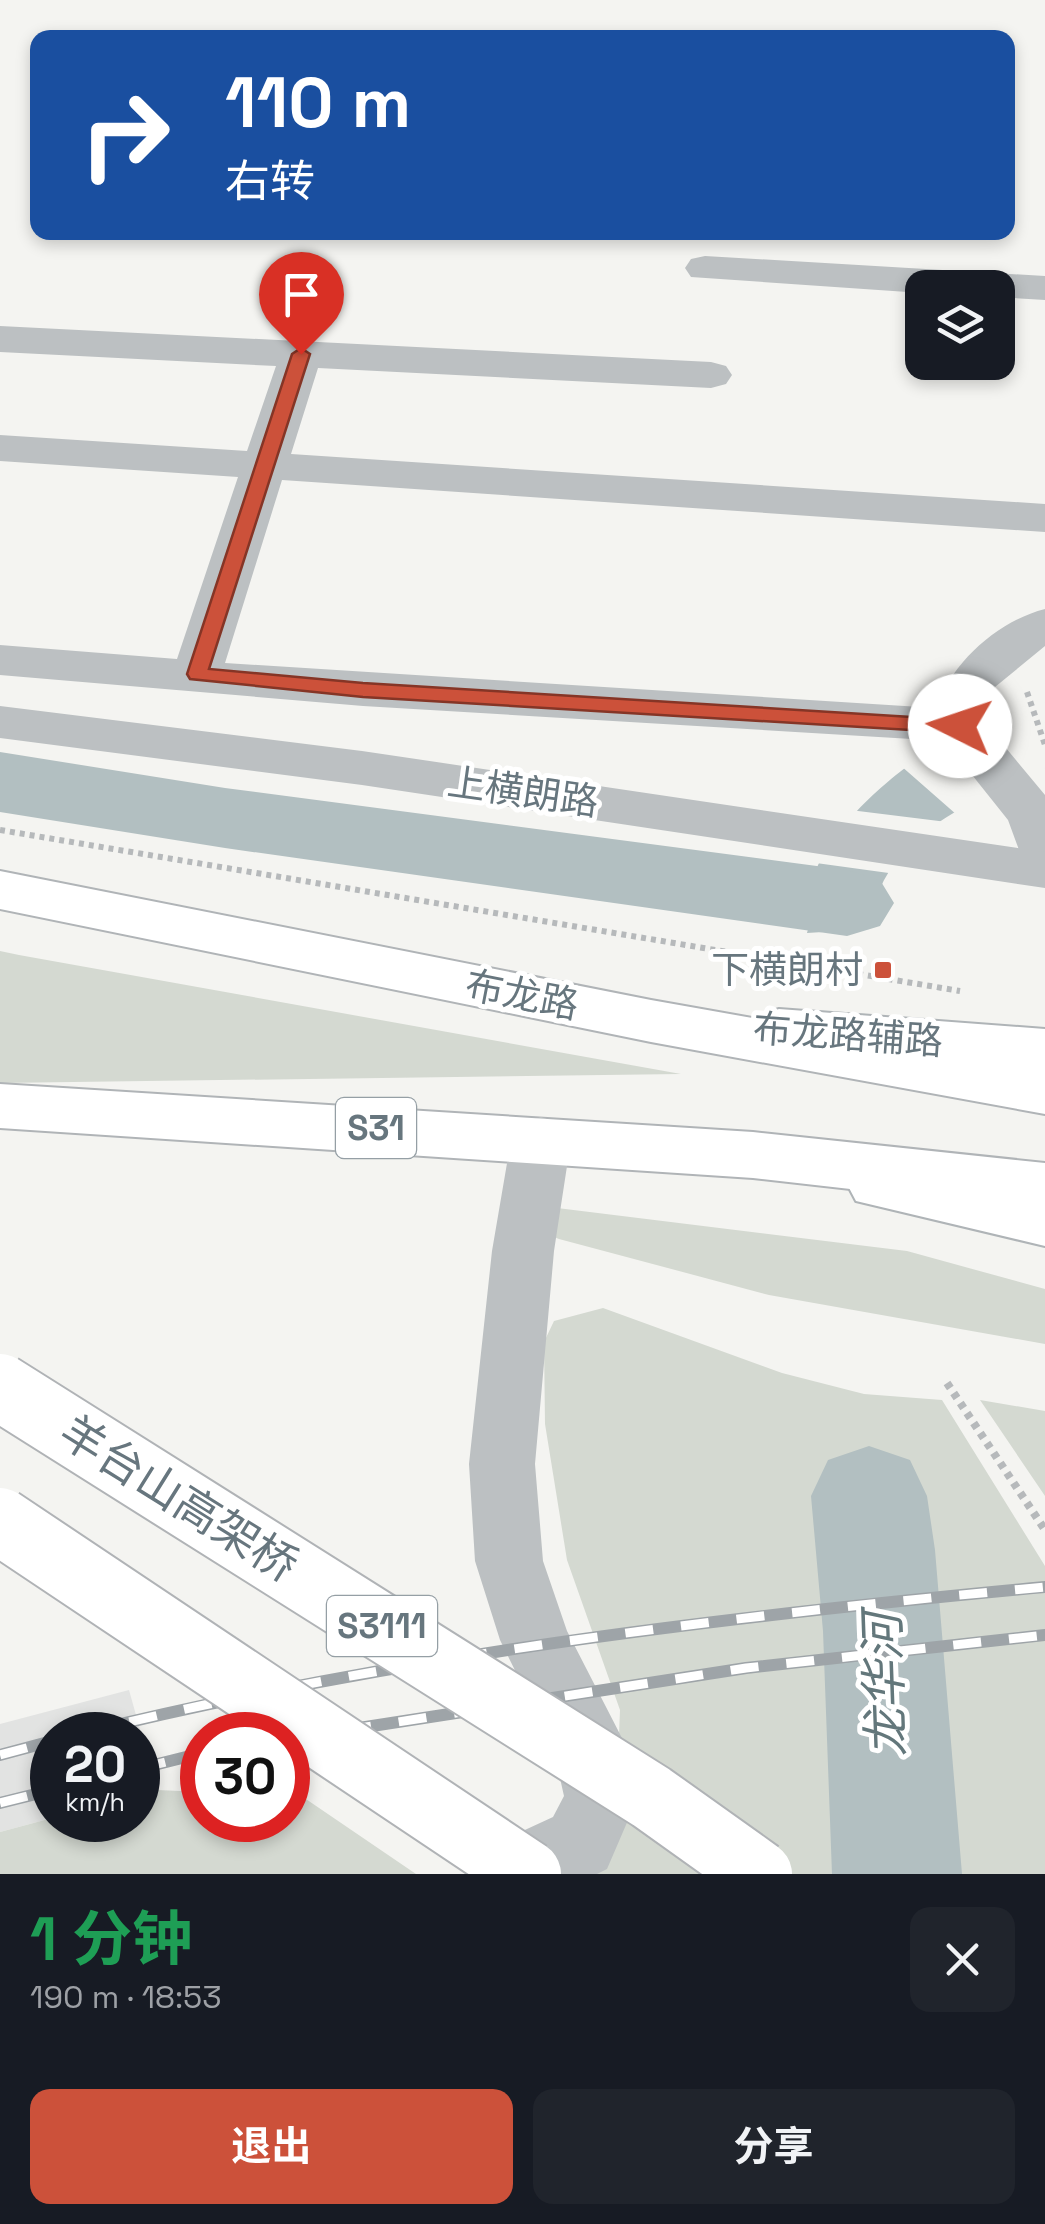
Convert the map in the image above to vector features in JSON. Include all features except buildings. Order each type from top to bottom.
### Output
[{"type":"main road","name":"布龙路","points":[[0,890],[651,1021],[1045,1092]]},
{"type":"main road","name":"布龙路辅路","points":[[651,1021],[1045,1050]]},
{"type":"main road","name":"S31","points":[[0,1106],[753,1155],[1045,1186]]},
{"type":"main road","points":[[753,1155],[1045,1222]]},
{"type":"main road","name":"羊台山高架桥","points":[[0,1386],[651,1797],[759,1874]]},
{"type":"main road","points":[[0,1521],[528,1874]]},
{"type":"street","points":[[705,268],[1045,288]]},
{"type":"street","points":[[0,339],[711,375]]},
{"type":"street","points":[[197,674],[301,354]]},
{"type":"street","points":[[0,448],[1045,518]]},
{"type":"street","points":[[1045,624],[984,667],[962,703],[960,726],[1022,800],[1034,819],[1045,856]]},
{"type":"street","points":[[0,660],[363,690],[960,726]]},
{"type":"street","name":"上横朗路","points":[[0,722],[362,768],[1045,870]]},
{"type":"street","points":[[514,1874],[547,1862],[580,1843],[600,1797],[588,1742],[535,1640],[509,1561],[502,1464],[523,1251],[541,1140]]},
{"type":"path","points":[[1026,690],[1045,745]]},
{"type":"path","points":[[0,830],[974,994]]},
{"type":"path","points":[[948,1383],[1045,1530]]},
{"type":"shaded area","points":[[909,765],[1045,768],[950,815],[908,848],[879,891],[870,929],[807,933],[812,886],[825,852],[850,818]]},
{"type":"shaded area","points":[[0,951],[19,955],[681,1074],[0,1083]]},
{"type":"shaded area","points":[[541,1206],[907,1251],[1045,1289],[1045,1344],[769,1295],[559,1239],[516,1222]]},
{"type":"shaded area","points":[[603,1308],[782,1373],[864,1394],[942,1400],[1045,1566],[1045,1874],[583,1874],[615,1832],[620,1710],[567,1560],[545,1424],[544,1342],[554,1321]]},
{"type":"shaded area","points":[[980,1400],[1045,1411],[1045,1496]]},
{"type":"shaded area","points":[[129,1690],[135,1712],[46,1712]]},
{"type":"shaded area","points":[[30,1716],[30,1824],[0,1832],[0,1724]]},
{"type":"shaded area","points":[[160,1790],[180,1791],[180,1842],[310,1842],[310,1802],[416,1874],[0,1874],[0,1832],[30,1824],[30,1842],[160,1842]]},
{"type":"pier","points":[[1044,696],[1045,774],[957,815],[900,765]]},
{"type":"pier","points":[[850,810],[947,822],[911,853],[896,874],[816,863],[825,843]]},
{"type":"waterway","points":[[0,782],[225,818],[847,903]]},
{"type":"waterway","name":"龙华河","points":[[869,1496],[883,1631],[897,1874]]},
{"type":"railway","points":[[160,1715],[436,1661],[557,1643],[1045,1587]]},
{"type":"railway","points":[[310,1736],[746,1668],[1045,1635]]},
{"type":"railway","points":[[0,1755],[30,1747]]},
{"type":"railway","points":[[160,1764],[180,1758]]},
{"type":"railway","points":[[0,1803],[30,1796]]},
{"type":"place","name":"下横朗村","points":[[883,970]]},
{"type":"route","points":[[301,354],[197,674],[363,690],[960,726]]}]
